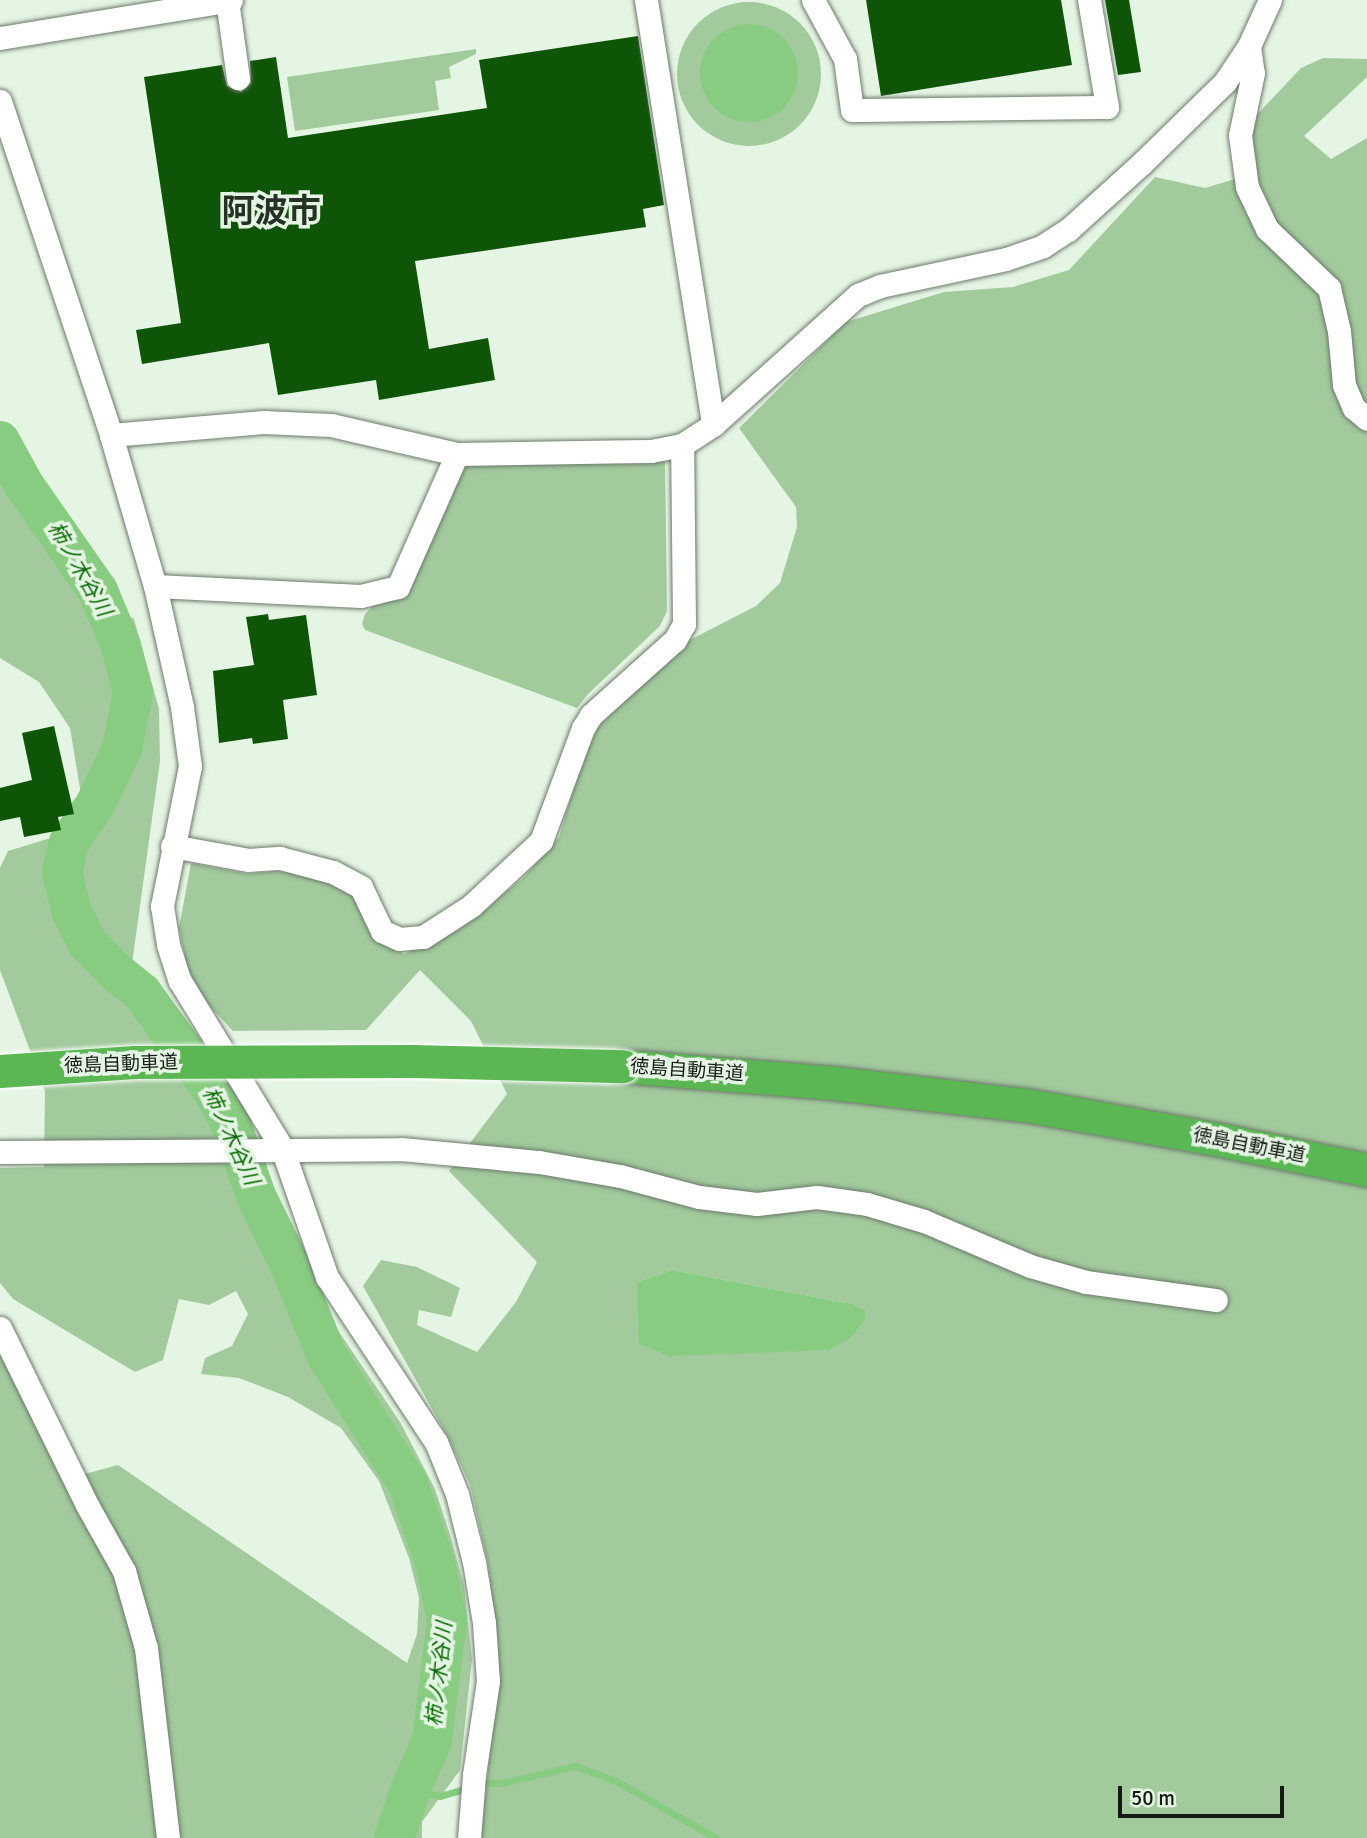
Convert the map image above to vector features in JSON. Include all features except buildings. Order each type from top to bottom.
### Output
[{"type":"highway","name":"徳島自動車道","points":[[0,1071],[135,1062],[412,1061],[622,1066],[834,1083],[1032,1107],[1221,1140],[1367,1170]]},
{"type":"street","points":[[0,38],[228,0],[238,78]]},
{"type":"street","points":[[646,0],[713,425]]},
{"type":"street","points":[[813,0],[845,59],[852,110],[1107,107],[1089,0]]},
{"type":"street","points":[[111,435],[262,422],[331,425],[457,454],[651,451],[682,444],[713,425],[858,295],[880,286],[1006,260],[1043,246],[1068,230],[1225,82],[1250,46],[1270,0]]},
{"type":"street","points":[[1250,46],[1253,73],[1240,135],[1247,187],[1267,229],[1329,288],[1339,331],[1344,385],[1354,408],[1367,419]]},
{"type":"street","points":[[0,101],[111,435],[155,586],[183,707],[189,753],[188,787],[172,846],[162,906],[168,945],[180,981],[282,1148],[327,1277],[436,1442],[457,1494],[474,1562],[484,1623],[488,1681],[474,1775],[469,1838]]},
{"type":"street","points":[[172,846],[248,860],[280,858],[333,872],[362,887],[382,931],[399,939],[424,937],[471,906],[541,841],[583,728],[591,715],[675,640],[684,624],[682,444]]},
{"type":"street","points":[[155,586],[361,596],[398,587],[457,454]]},
{"type":"street","points":[[0,1152],[255,1148],[415,1150],[539,1162],[621,1176],[699,1197],[746,1203],[817,1197],[867,1204],[924,1221],[1030,1266],[1086,1282],[1216,1300]]},
{"type":"street","points":[[0,1328],[87,1505],[124,1571],[146,1648],[168,1838]]},
{"type":"shaded area","points":[[749,2],[777,8],[800,23],[815,46],[821,74],[815,102],[800,125],[777,140],[749,146],[721,140],[698,125],[683,102],[677,74],[683,46],[698,23],[721,8]]},
{"type":"shaded area","points":[[749,24],[768,28],[784,38],[794,54],[798,73],[794,92],[784,108],[768,118],[749,122],[730,118],[714,108],[704,92],[700,73],[704,54],[714,38],[730,28]]},
{"type":"shaded area","points":[[476,49],[476,54],[449,67],[451,78],[435,81],[439,110],[295,131],[287,77]]},
{"type":"shaded area","points":[[1323,58],[1367,59],[1367,77],[1304,136],[1331,159],[1367,138],[1367,1838],[481,1838],[499,1665],[488,1563],[470,1485],[449,1439],[363,1286],[381,1260],[417,1267],[460,1288],[451,1317],[419,1310],[417,1325],[477,1352],[516,1302],[537,1262],[449,1171],[507,1094],[471,1021],[420,970],[366,1030],[233,1031],[203,999],[187,967],[179,928],[191,863],[248,874],[276,871],[323,877],[353,897],[374,935],[404,954],[476,917],[523,878],[559,837],[578,773],[598,727],[684,643],[756,606],[780,583],[797,527],[796,507],[739,428],[846,322],[944,292],[1013,287],[1069,270],[1155,177],[1205,188],[1242,177],[1253,119],[1301,68]],"holes":[[[672,1270],[852,1304],[637,1282]]]},
{"type":"shaded area","points":[[0,454],[84,589],[134,619],[159,709],[160,761],[127,1000],[206,1096],[261,1231],[335,1326],[400,1422],[435,1489],[451,1538],[464,1586],[472,1659],[460,1770],[422,1822],[422,1838],[0,1838],[0,1346],[66,1479],[118,1465],[407,1663],[417,1634],[419,1598],[409,1558],[379,1481],[341,1428],[288,1397],[239,1378],[201,1374],[205,1358],[232,1346],[248,1314],[236,1291],[209,1305],[179,1299],[163,1360],[135,1372],[13,1299],[0,1283],[0,1168],[44,1167],[45,1091],[0,970],[0,868],[8,851],[57,836],[72,825],[83,807],[70,728],[39,682],[0,658]]},
{"type":"shaded area","points":[[665,459],[667,611],[660,626],[588,694],[577,708],[365,630],[362,624],[365,614],[373,606],[408,595],[452,480],[459,470],[469,465]]},
{"type":"shaded area","points":[[672,1270],[852,1304],[865,1311],[865,1320],[850,1338],[829,1350],[669,1356],[639,1344],[637,1282]]},
{"type":"waterway","name":"柿ノ木谷川","points":[[0,441],[24,485],[98,591],[121,646],[133,693],[122,749],[95,805],[69,842],[62,873],[72,912],[86,941],[115,971],[142,993],[214,1092],[231,1124],[256,1196],[291,1267],[327,1356],[408,1484],[435,1563],[447,1620],[432,1740],[394,1838]]},
{"type":"waterway","points":[[410,1791],[440,1796],[485,1783],[501,1783],[576,1766],[618,1782],[716,1838]]},
{"type":"district","name":"阿波市","points":[[271,212]]}]
